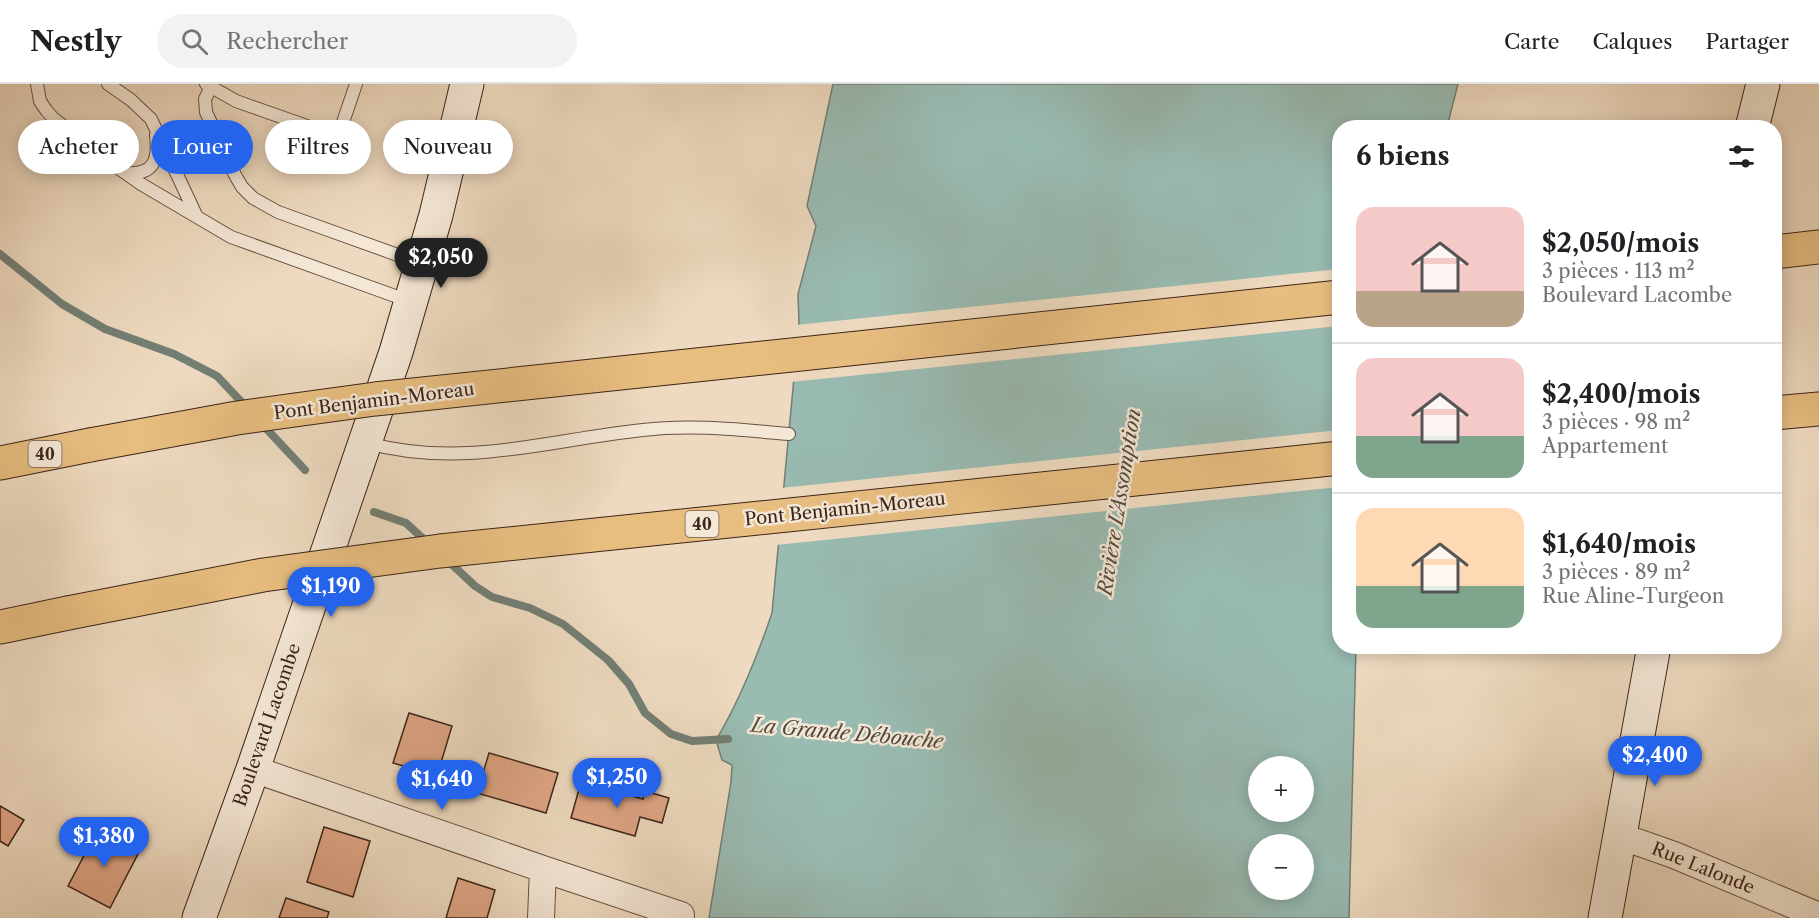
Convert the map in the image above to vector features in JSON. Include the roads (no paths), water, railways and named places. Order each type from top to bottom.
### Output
[{"type":"highway","name":"Pont Benjamin-Moreau","points":[[0,463],[237,418],[375,399],[1332,298]]},
{"type":"highway","points":[[1782,412],[1819,409]]},
{"type":"highway","name":"Pont Benjamin-Moreau","points":[[0,627],[263,575],[397,556],[1332,459]]},
{"type":"main road","name":"Boulevard Lacombe","points":[[199,918],[253,769],[412,302],[439,204],[467,84]]},
{"type":"main road","points":[[1754,120],[1764,84]]},
{"type":"main road","points":[[1605,918],[1653,654]]},
{"type":"street","points":[[253,769],[681,915]]},
{"type":"street","name":"Rue Lalonde","points":[[1619,838],[1674,855],[1819,916]]},
{"type":"street","points":[[541,918],[543,869]]},
{"type":"lane","points":[[37,84],[40,101],[56,120]]},
{"type":"lane","points":[[108,84],[144,110],[151,120]]},
{"type":"lane","points":[[356,84],[338,136],[236,101],[209,86],[205,99],[206,112],[235,175],[242,187],[253,198],[278,212],[422,263]]},
{"type":"lane","points":[[139,173],[143,173],[151,165]]},
{"type":"lane","points":[[128,174],[231,237],[412,302]]},
{"type":"lane","points":[[176,174],[197,218]]},
{"type":"lane","points":[[366,442],[406,451],[469,454],[518,450],[643,430],[671,428],[789,434]]},
{"type":"water","name":"Rivière L'Assomption","points":[[833,84],[1458,84],[1449,120],[1332,120],[1332,654],[1356,654],[1349,918],[709,918],[732,765],[722,760],[716,740],[747,678],[772,613],[799,324],[798,294],[816,226],[807,206]]},
{"type":"waterway","name":"La Grande Débouche","points":[[0,254],[62,304],[105,329],[174,354],[217,376],[248,409]]},
{"type":"waterway","name":"La Grande Débouche","points":[[261,423],[305,470]]},
{"type":"waterway","name":"La Grande Débouche","points":[[374,512],[406,523],[430,545]]},
{"type":"waterway","name":"La Grande Débouche","points":[[446,559],[475,586],[492,597],[530,608],[563,624],[608,660],[629,684],[645,713],[671,734],[692,741],[728,739]]}]
